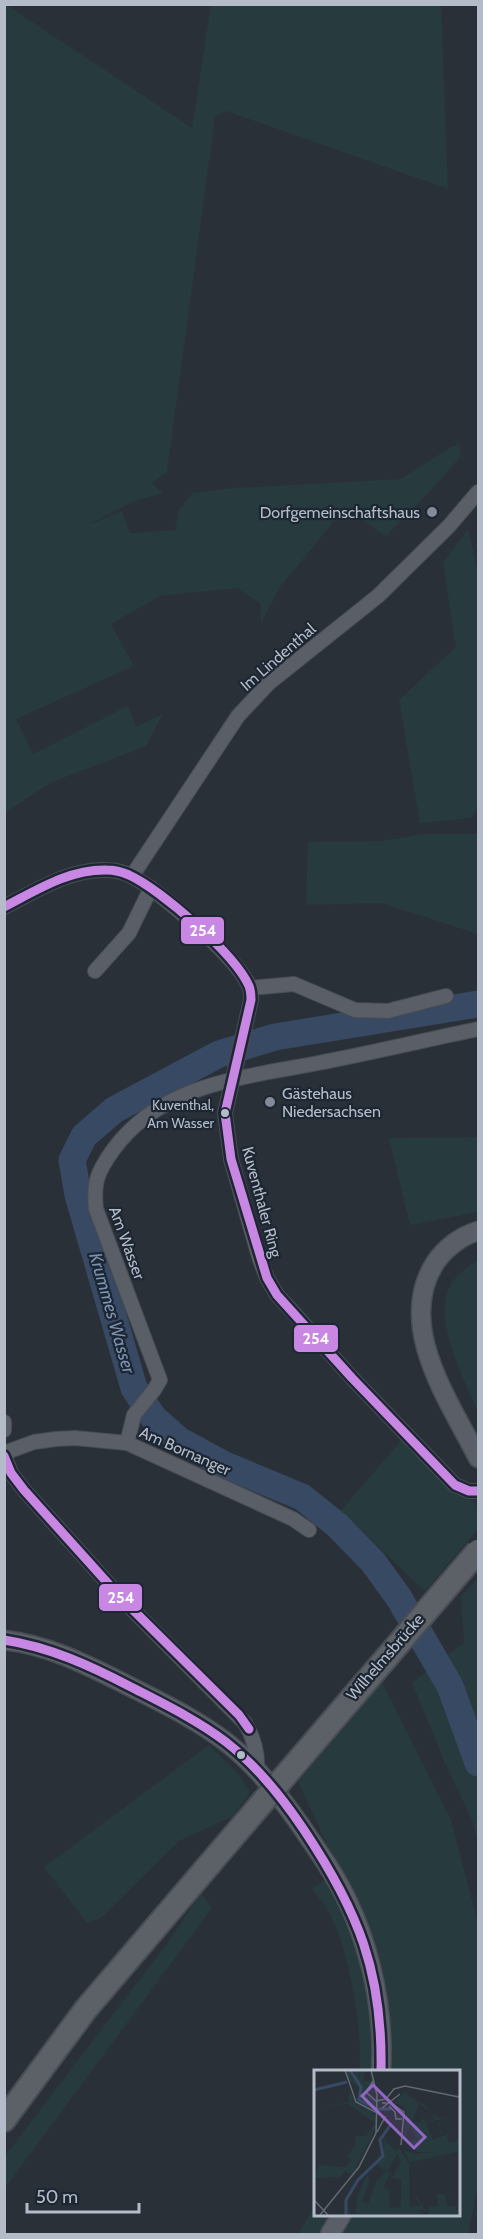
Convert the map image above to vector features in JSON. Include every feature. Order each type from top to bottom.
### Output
[{"type":"main road","points":[[4,2120],[86,2009],[478,1550]]},
{"type":"street","name":"Im Lindenthal","points":[[132,876],[238,716],[269,683],[378,596],[449,526],[478,492]]},
{"type":"street","points":[[4,907],[47,885],[82,872],[108,870],[132,876],[151,888],[202,931],[243,975],[250,988],[294,984],[355,1010],[388,1011],[446,996]]},
{"type":"street","points":[[95,971],[129,933],[151,888]]},
{"type":"street","name":"Kuventhaler Ring","points":[[250,988],[251,1000],[225,1113],[231,1159],[267,1278],[292,1311],[417,1447],[455,1485],[469,1491],[478,1491]]},
{"type":"street","name":"Am Wasser","points":[[127,1443],[134,1415],[160,1380],[96,1209],[94,1191],[97,1177],[103,1163],[121,1139],[139,1120],[190,1092],[232,1078],[317,1063],[478,1029]]},
{"type":"street","points":[[478,1231],[461,1238],[439,1258],[425,1284],[421,1317],[422,1335],[434,1371],[478,1458]]},
{"type":"street","points":[[4,1422],[4,1430]]},
{"type":"street","name":"Am Bornanger","points":[[4,1454],[34,1442],[56,1439],[75,1438],[127,1443],[293,1519],[309,1530]]},
{"type":"street","points":[[4,1454],[11,1473],[24,1490],[99,1574],[245,1723],[257,1751],[256,1770]]},
{"type":"street","name":"Wilhelmsbrücke","points":[[273,1787],[478,1550]]},
{"type":"street","points":[[4,1640],[25,1642],[56,1652],[132,1688],[199,1724],[225,1741],[273,1787],[332,1872],[364,1945],[375,1984],[380,2025],[381,2070]]},
{"type":"street","points":[[330,2235],[341,2215]]},
{"type":"green space","points":[[5,4],[192,128],[211,5],[441,5],[448,189],[226,111],[215,117],[167,472],[152,483],[163,493],[132,502],[86,526],[122,511],[130,533],[175,530],[179,509],[193,493],[233,488],[401,479],[459,444],[461,456],[386,536],[359,518],[334,521],[280,587],[261,623],[260,603],[237,588],[160,596],[111,624],[134,666],[16,719],[33,754],[128,706],[136,727],[163,714],[146,746],[50,783],[5,813]]},
{"type":"green space","points":[[468,529],[478,572],[478,808],[471,818],[420,823],[399,700],[456,647],[443,563]]},
{"type":"green space","points":[[423,834],[478,834],[478,934],[381,903],[306,905],[308,842],[382,841]]},
{"type":"green space","points":[[478,1137],[478,1212],[410,1225],[389,1138]]},
{"type":"green space","points":[[478,1260],[478,1411],[457,1365],[445,1311],[447,1295],[453,1281]]},
{"type":"green space","points":[[404,1437],[478,1507],[478,1529],[425,1591],[341,1511]]},
{"type":"green space","points":[[478,1578],[478,1843],[472,1820],[445,1763],[412,1683],[464,1643],[461,1597]]},
{"type":"green space","points":[[382,1682],[451,1820],[478,1923],[478,2187],[468,2234],[298,2234],[314,2208],[314,2215],[459,2215],[459,2070],[359,2070],[357,2012],[348,1967],[336,1927],[329,1912],[312,1889],[339,1870],[298,1782]]},
{"type":"green space","points":[[209,1745],[238,1773],[250,1793],[233,1816],[179,1841],[101,1918],[87,1923],[44,1867]]},
{"type":"green space","points":[[201,1893],[212,1908],[5,2188],[5,2156],[169,1941]]},
{"type":"waterway","name":"Krummes Wasser","points":[[478,1004],[275,1037],[219,1054],[114,1110],[84,1136],[72,1160],[78,1195],[134,1388],[153,1417],[179,1440],[225,1465],[302,1497],[337,1525],[373,1562],[399,1598],[450,1686],[478,1763]]},
{"type":"transit line","name":"254","points":[[4,907],[66,877],[93,871],[118,871],[129,875],[159,894],[196,924],[229,957],[249,986],[251,1000],[225,1113],[231,1159],[267,1278],[277,1295],[352,1378],[455,1485],[469,1491],[478,1491]]},
{"type":"transit line","name":"254","points":[[4,1456],[11,1473],[24,1490],[122,1599],[239,1715],[249,1729]]},
{"type":"transit line","name":"254","points":[[4,1640],[38,1647],[70,1658],[168,1706],[226,1742],[248,1761],[278,1794],[323,1860],[353,1916],[364,1944],[377,2003],[381,2070]]},
{"type":"place","name":"Dorfgemeinschaftshaus","points":[[432,512]]},
{"type":"place","name":"Gästehaus Niedersachsen","points":[[270,1102]]},
{"type":"place","name":"Kuventhal, Am Wasser","points":[[225,1113]]}]
